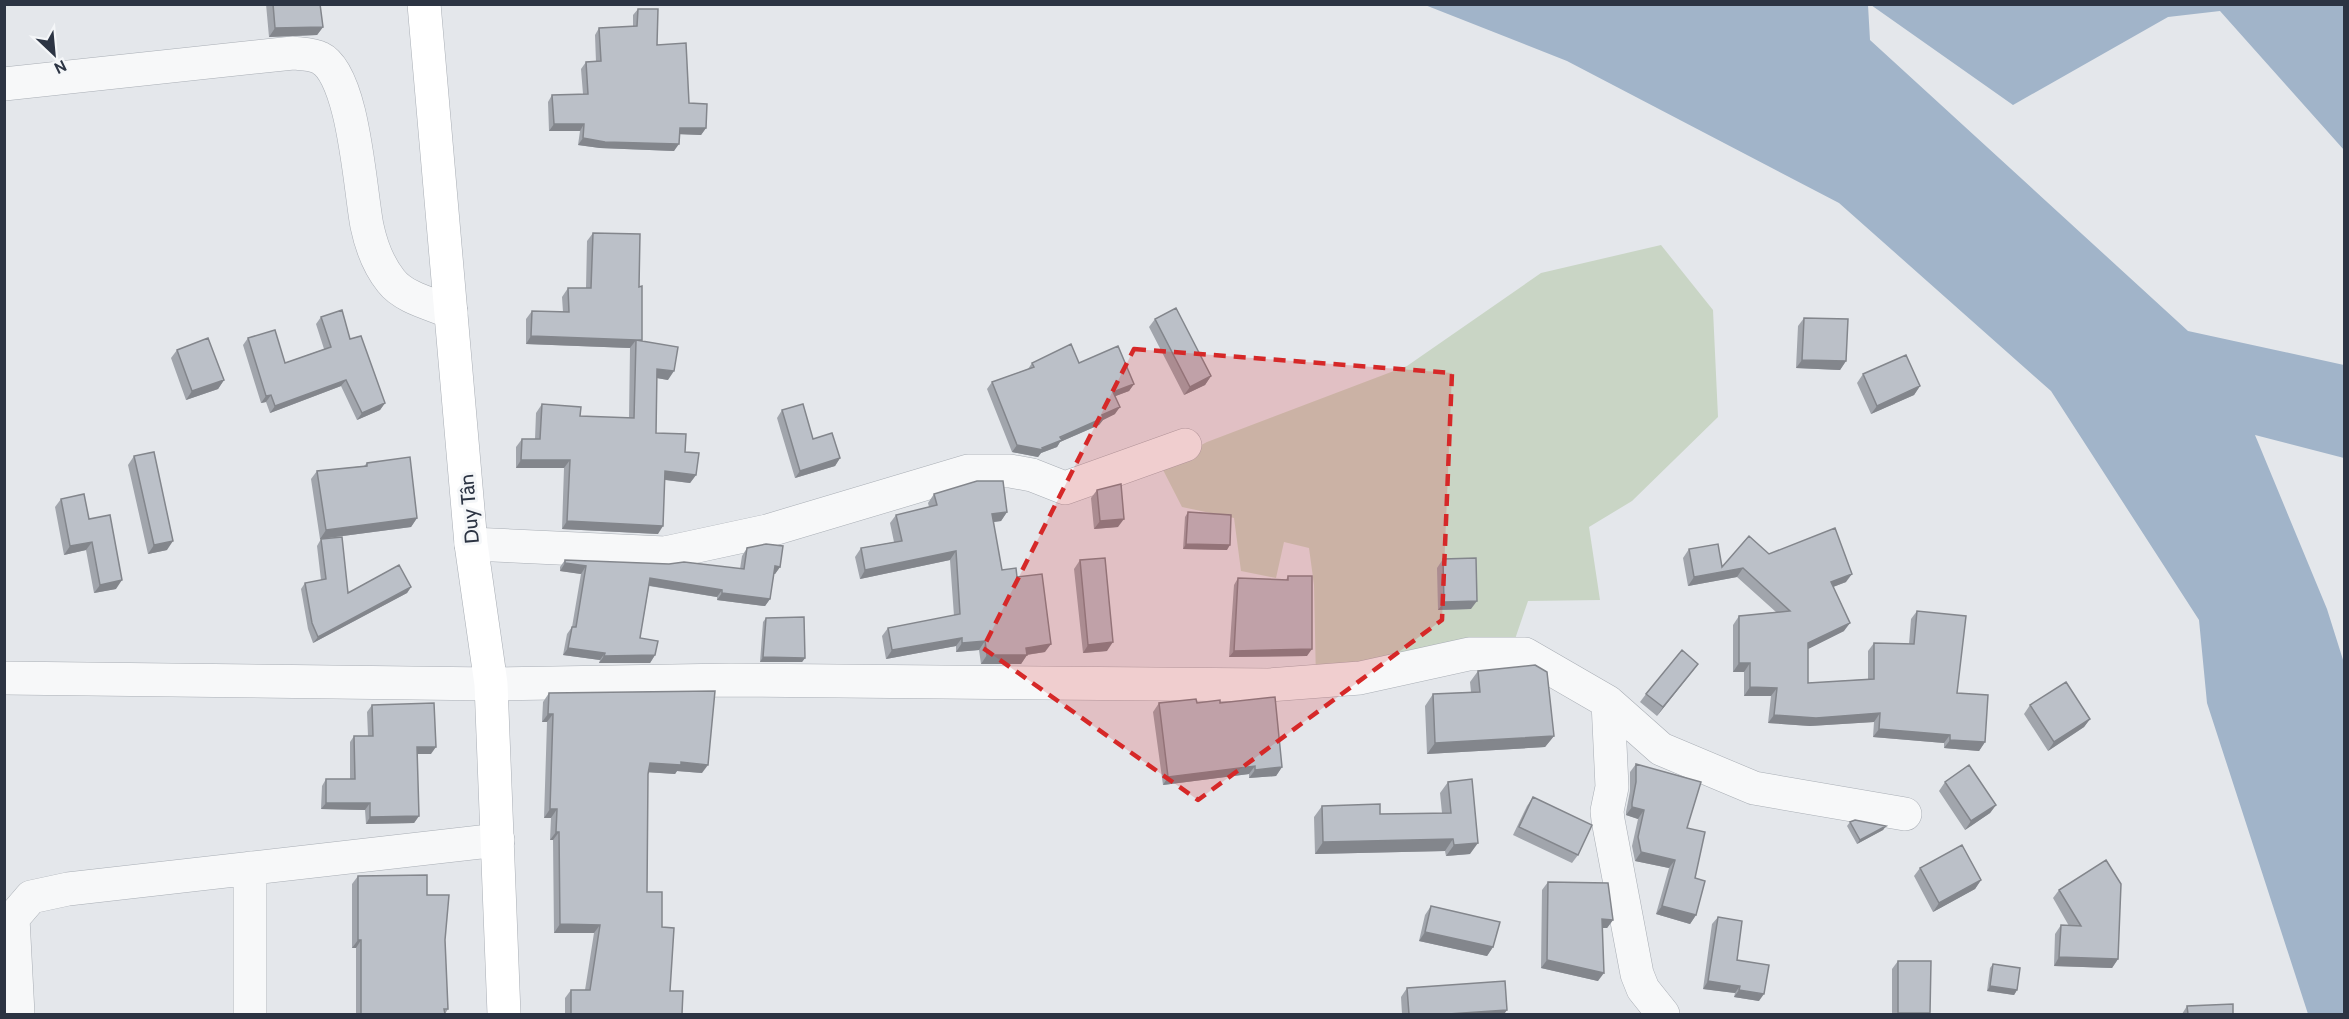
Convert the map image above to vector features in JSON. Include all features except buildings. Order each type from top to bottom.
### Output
[{"type":"street","name":"Duy Tân","points":[[424,4],[471,543],[491,684],[504,1014]]},
{"type":"street","points":[[4,84],[293,53],[320,57],[333,68],[340,86],[354,136],[367,227],[374,249],[391,280],[401,291],[451,312]]},
{"type":"street","points":[[471,543],[665,553],[767,531],[968,471],[1010,471],[1032,475],[1065,488],[1185,445]]},
{"type":"street","points":[[4,678],[491,684],[731,680],[1269,685],[1360,678],[1469,654],[1525,654],[1608,702],[1661,748],[1754,788],[1905,814]]},
{"type":"street","points":[[1608,702],[1612,780],[1608,820],[1637,974],[1643,989],[1663,1014]]},
{"type":"street","points":[[18,1014],[13,918],[31,897],[68,889],[498,840]]},
{"type":"street","points":[[250,868],[250,1014]]},
{"type":"highlighted area","points":[[1134,349],[1452,373],[1442,620],[1198,800],[983,648]]},
{"type":"green space","points":[[1661,245],[1713,310],[1718,417],[1632,501],[1589,527],[1600,600],[1528,601],[1513,645],[1316,681],[1314,585],[1309,548],[1284,542],[1276,578],[1241,571],[1234,518],[1182,507],[1161,466],[1207,442],[1407,366],[1541,273]]},
{"type":"water","points":[[1425,5],[1868,5],[1870,40],[2188,331],[2344,365],[2344,458],[2255,435],[2327,609],[2344,663],[2344,1014],[2308,1014],[2207,703],[2199,620],[2051,391],[1839,203],[1567,61]]},
{"type":"water","points":[[1871,5],[2344,5],[2344,150],[2220,11],[2168,17],[2013,105]]}]
